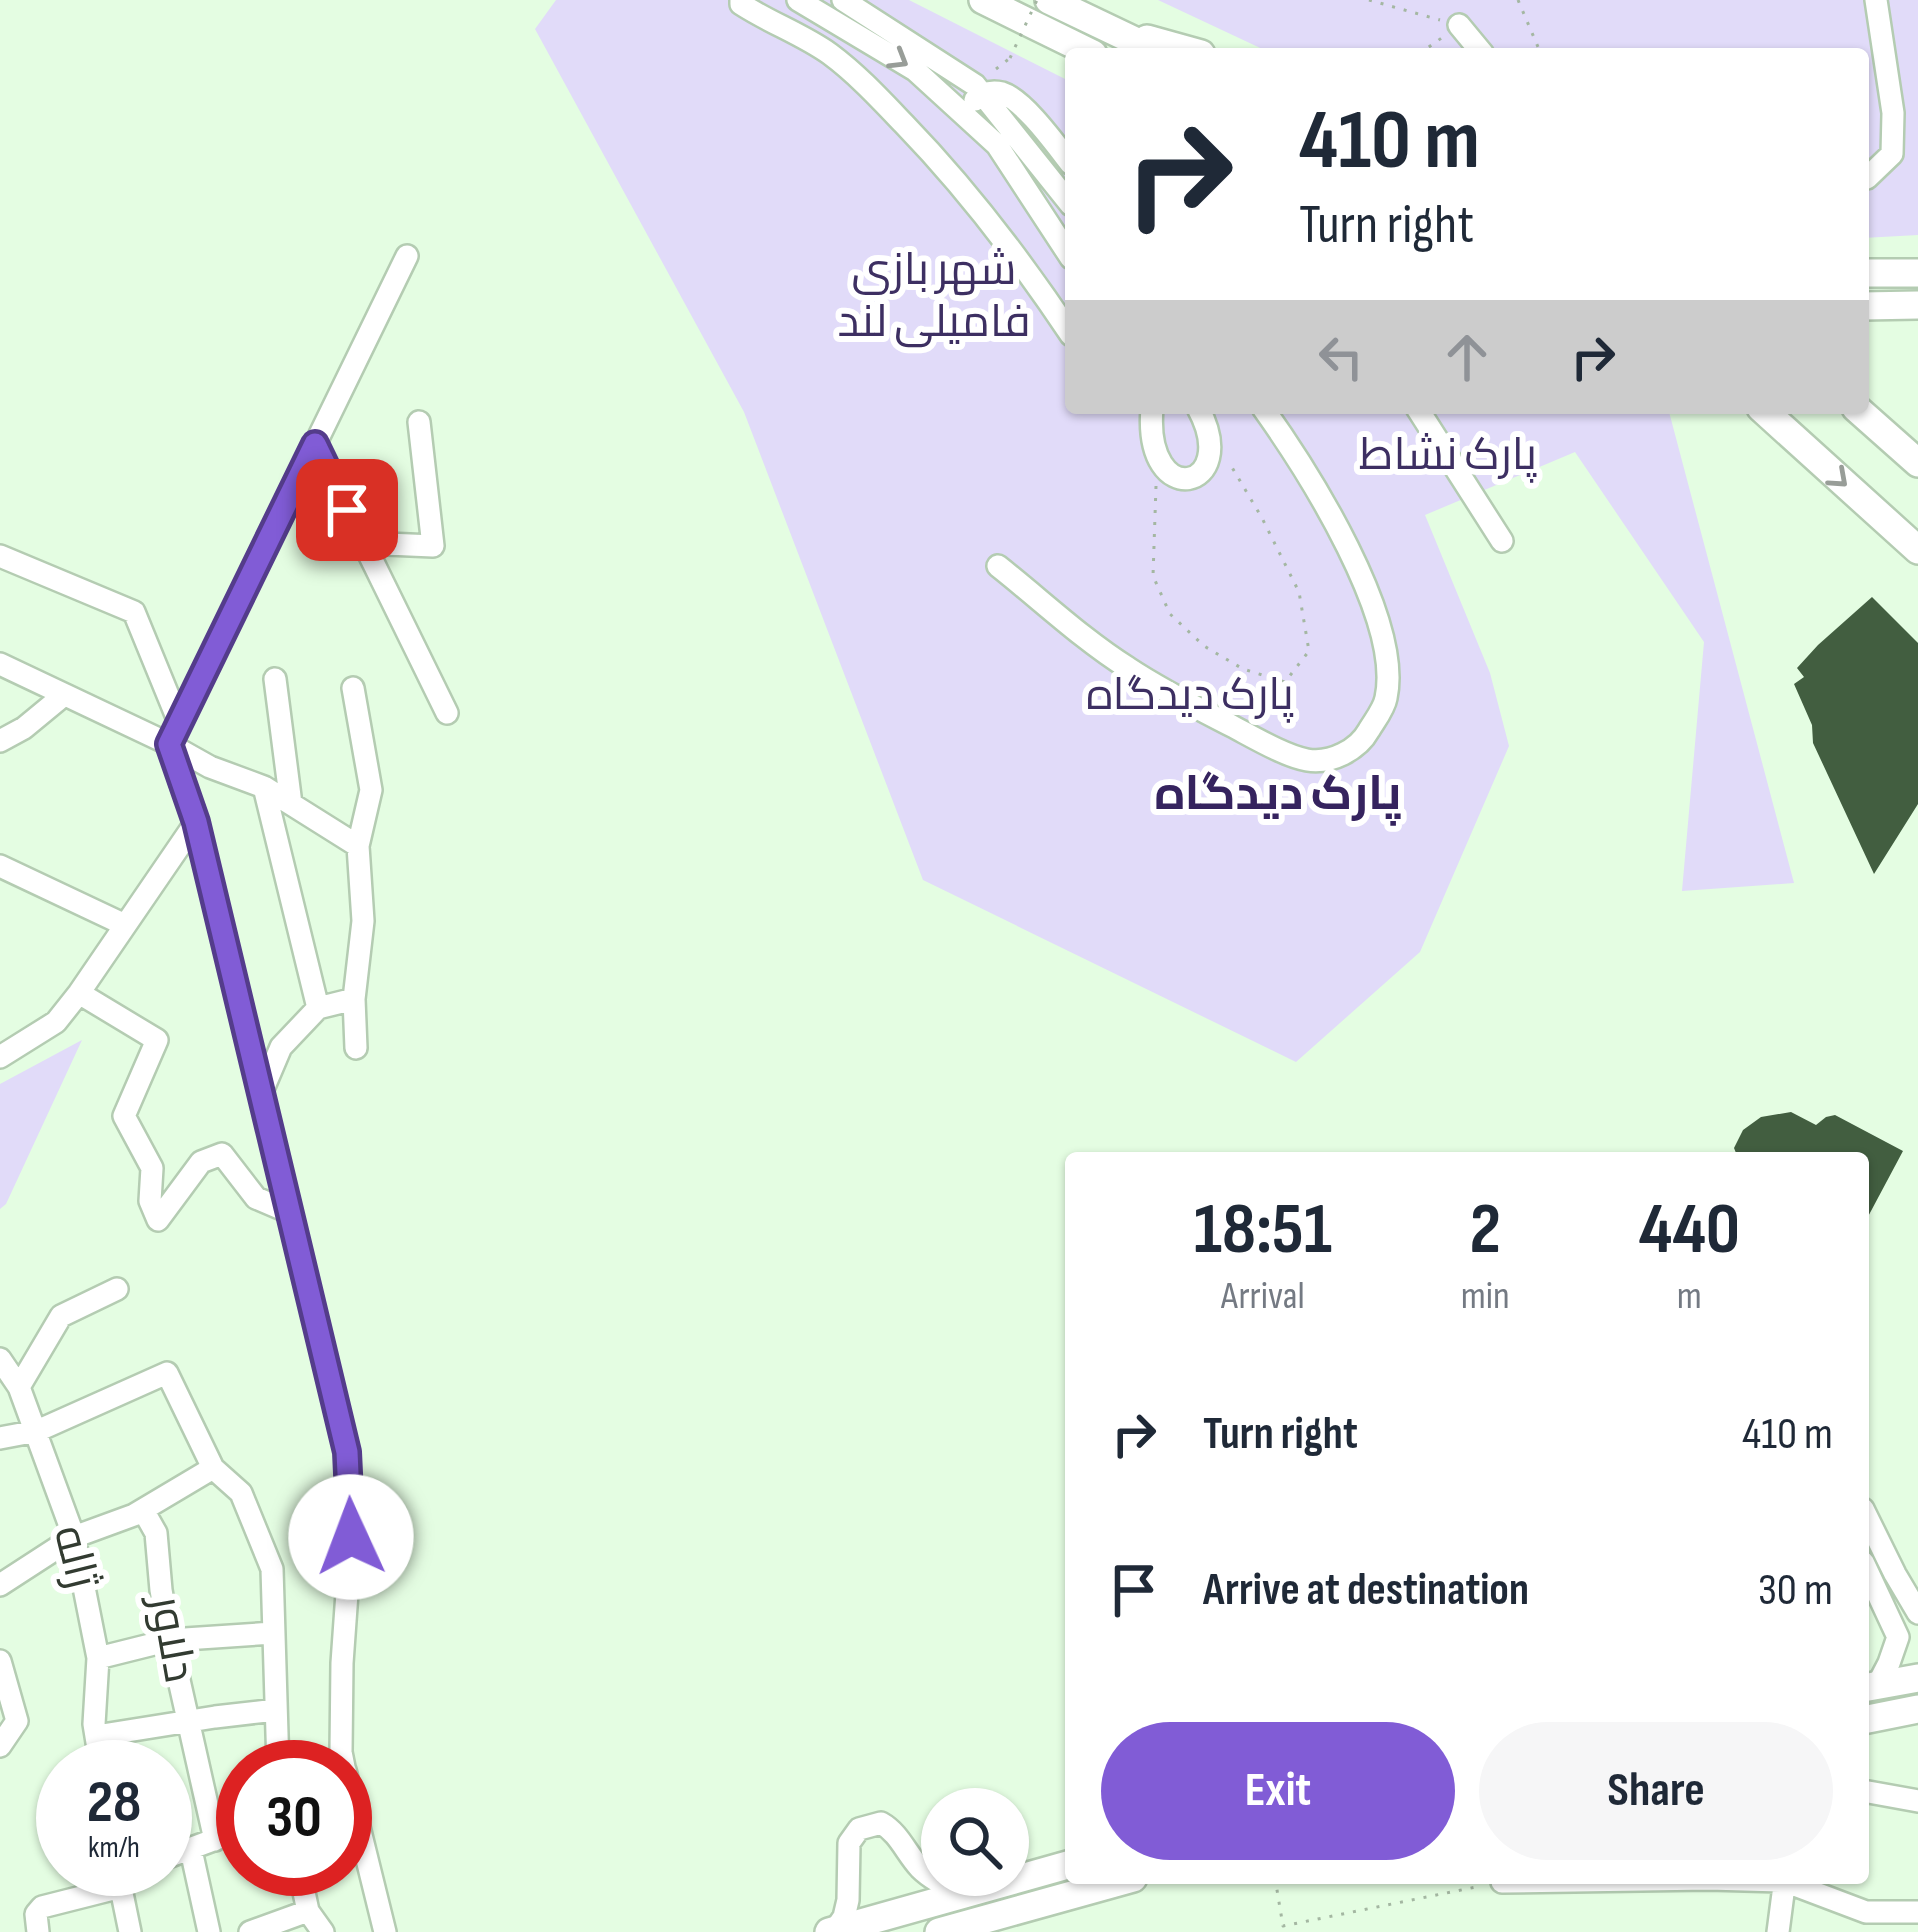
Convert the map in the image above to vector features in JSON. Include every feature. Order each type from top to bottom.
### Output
[{"type":"main road","points":[[982,0],[1081,48]]},
{"type":"main road","points":[[1049,0],[1150,48]]},
{"type":"main road","points":[[1109,28],[1180,48]]},
{"type":"main road","points":[[1869,273],[1918,273]]},
{"type":"main road","points":[[1869,306],[1918,305]]},
{"type":"main road","points":[[1768,414],[1918,550]]},
{"type":"main road","points":[[1863,414],[1918,464]]},
{"type":"main road","points":[[1870,1687],[1918,1678]]},
{"type":"main road","points":[[1869,1719],[1918,1709]]},
{"type":"main road","points":[[1029,1875],[1065,1866]]},
{"type":"main road","points":[[939,1932],[1111,1884]]},
{"type":"main road","points":[[832,1931],[952,1896]]},
{"type":"street","points":[[741,0],[767,22],[830,54],[876,95],[955,177],[1065,326]]},
{"type":"street","points":[[798,0],[915,70],[997,145],[1065,249]]},
{"type":"street","points":[[843,0],[975,85],[1065,198]]},
{"type":"street","points":[[1869,176],[1892,154],[1893,113],[1876,0]]},
{"type":"street","points":[[1459,25],[1478,48]]},
{"type":"street","points":[[960,111],[982,94],[1008,95],[1065,157]]},
{"type":"street","points":[[341,1740],[351,1537],[347,1452],[196,822],[169,744],[407,256]]},
{"type":"street","points":[[1151,414],[1156,454],[1167,474],[1180,480],[1196,477],[1211,453],[1210,429],[1201,414]]},
{"type":"street","points":[[998,566],[1144,678],[1255,739],[1308,760],[1335,759],[1364,739],[1386,701],[1388,667],[1382,633],[1367,585],[1267,414]]},
{"type":"street","points":[[1421,414],[1502,541]]},
{"type":"street","points":[[364,543],[433,546],[419,422]]},
{"type":"street","points":[[315,444],[447,713]]},
{"type":"street","points":[[0,556],[134,613],[179,722]]},
{"type":"street","points":[[0,664],[210,767],[264,787],[358,846]]},
{"type":"street","points":[[275,679],[291,804]]},
{"type":"street","points":[[352,688],[371,790],[358,846],[364,921],[353,999],[356,1048]]},
{"type":"street","points":[[0,741],[24,728],[64,694]]},
{"type":"street","points":[[264,787],[318,1008]]},
{"type":"street","points":[[0,1057],[56,1022],[196,822]]},
{"type":"street","points":[[0,866],[125,925]]},
{"type":"street","points":[[79,993],[157,1040],[124,1116],[152,1168],[150,1201],[158,1220],[201,1162],[222,1154],[256,1198],[290,1212]]},
{"type":"street","points":[[261,1094],[281,1047],[318,1008],[353,999]]},
{"type":"street","points":[[9,1389],[61,1316],[118,1289]]},
{"type":"street","name":"ژاله","points":[[0,1360],[9,1389],[36,1432],[74,1537],[98,1658],[97,1740]]},
{"type":"street","points":[[0,1438],[36,1432],[167,1373],[213,1468],[241,1493],[272,1570],[277,1740]]},
{"type":"street","points":[[0,1585],[74,1537],[142,1510],[213,1468]]},
{"type":"street","name":"دلاور","points":[[142,1510],[156,1533],[170,1640],[215,1840]]},
{"type":"street","points":[[1869,1521],[1918,1612]]},
{"type":"street","points":[[1869,1575],[1898,1637],[1889,1663],[1870,1687]]},
{"type":"street","points":[[98,1658],[170,1640],[273,1633]]},
{"type":"street","points":[[0,1661],[17,1721],[0,1746]]},
{"type":"street","points":[[96,1736],[276,1710]]},
{"type":"street","points":[[1869,1792],[1918,1801]]},
{"type":"street","points":[[832,1931],[844,1917],[849,1843],[860,1829],[881,1823],[892,1829],[921,1869]]},
{"type":"street","points":[[192,1850],[215,1840]]},
{"type":"street","points":[[192,1855],[209,1932]]},
{"type":"street","points":[[372,1879],[385,1932]]},
{"type":"street","points":[[1778,1932],[1784,1884]]},
{"type":"street","points":[[1795,1884],[1865,1912],[1918,1912]]},
{"type":"street","points":[[38,1932],[36,1914],[68,1896]]},
{"type":"street","points":[[124,1896],[130,1932]]},
{"type":"street","points":[[305,1896],[308,1911],[323,1932]]},
{"type":"street","points":[[250,1932],[308,1911]]},
{"type":"path","points":[[1010,58],[1037,0]]},
{"type":"path","points":[[1369,0],[1459,25]]},
{"type":"path","points":[[1517,0],[1538,48]]},
{"type":"path","points":[[1427,48],[1459,25]]},
{"type":"path","points":[[1156,454],[1153,576],[1170,614],[1204,646],[1243,669],[1285,682],[1310,651],[1299,592],[1231,465]]},
{"type":"path","points":[[1276,1884],[1283,1926],[1492,1884]]},
{"type":"green space","name":"پارک دیدگاه","points":[[556,0],[909,0],[1065,79],[1065,414],[1670,414],[1794,883],[1682,891],[1704,642],[1575,452],[1425,515],[1490,673],[1509,746],[1420,952],[1296,1062],[923,880],[744,412],[535,29]]},
{"type":"green space","points":[[1158,0],[1918,0],[1918,235],[1869,238],[1869,48],[1260,48]]},
{"type":"green space","points":[[82,1040],[6,1204],[0,1209],[0,1084]]},
{"type":"building","points":[[1872,597],[1918,643],[1918,804],[1874,874],[1813,743],[1812,725],[1794,684],[1804,677],[1797,668]]},
{"type":"building","points":[[1791,1112],[1816,1125],[1835,1115],[1903,1151],[1869,1215],[1869,1152],[1736,1152],[1743,1130],[1761,1117]]},
{"type":"district","name":"پارک دیدگاه","points":[[1278,794]]},
{"type":"route","points":[[347,510],[315,444],[169,744],[196,822],[347,1452],[351,1537]]},
{"type":"park label","name":"شهر بازی فامیلی لند","points":[[934,296]]},
{"type":"park label","name":"پارک نشاط","points":[[1448,455]]}]
